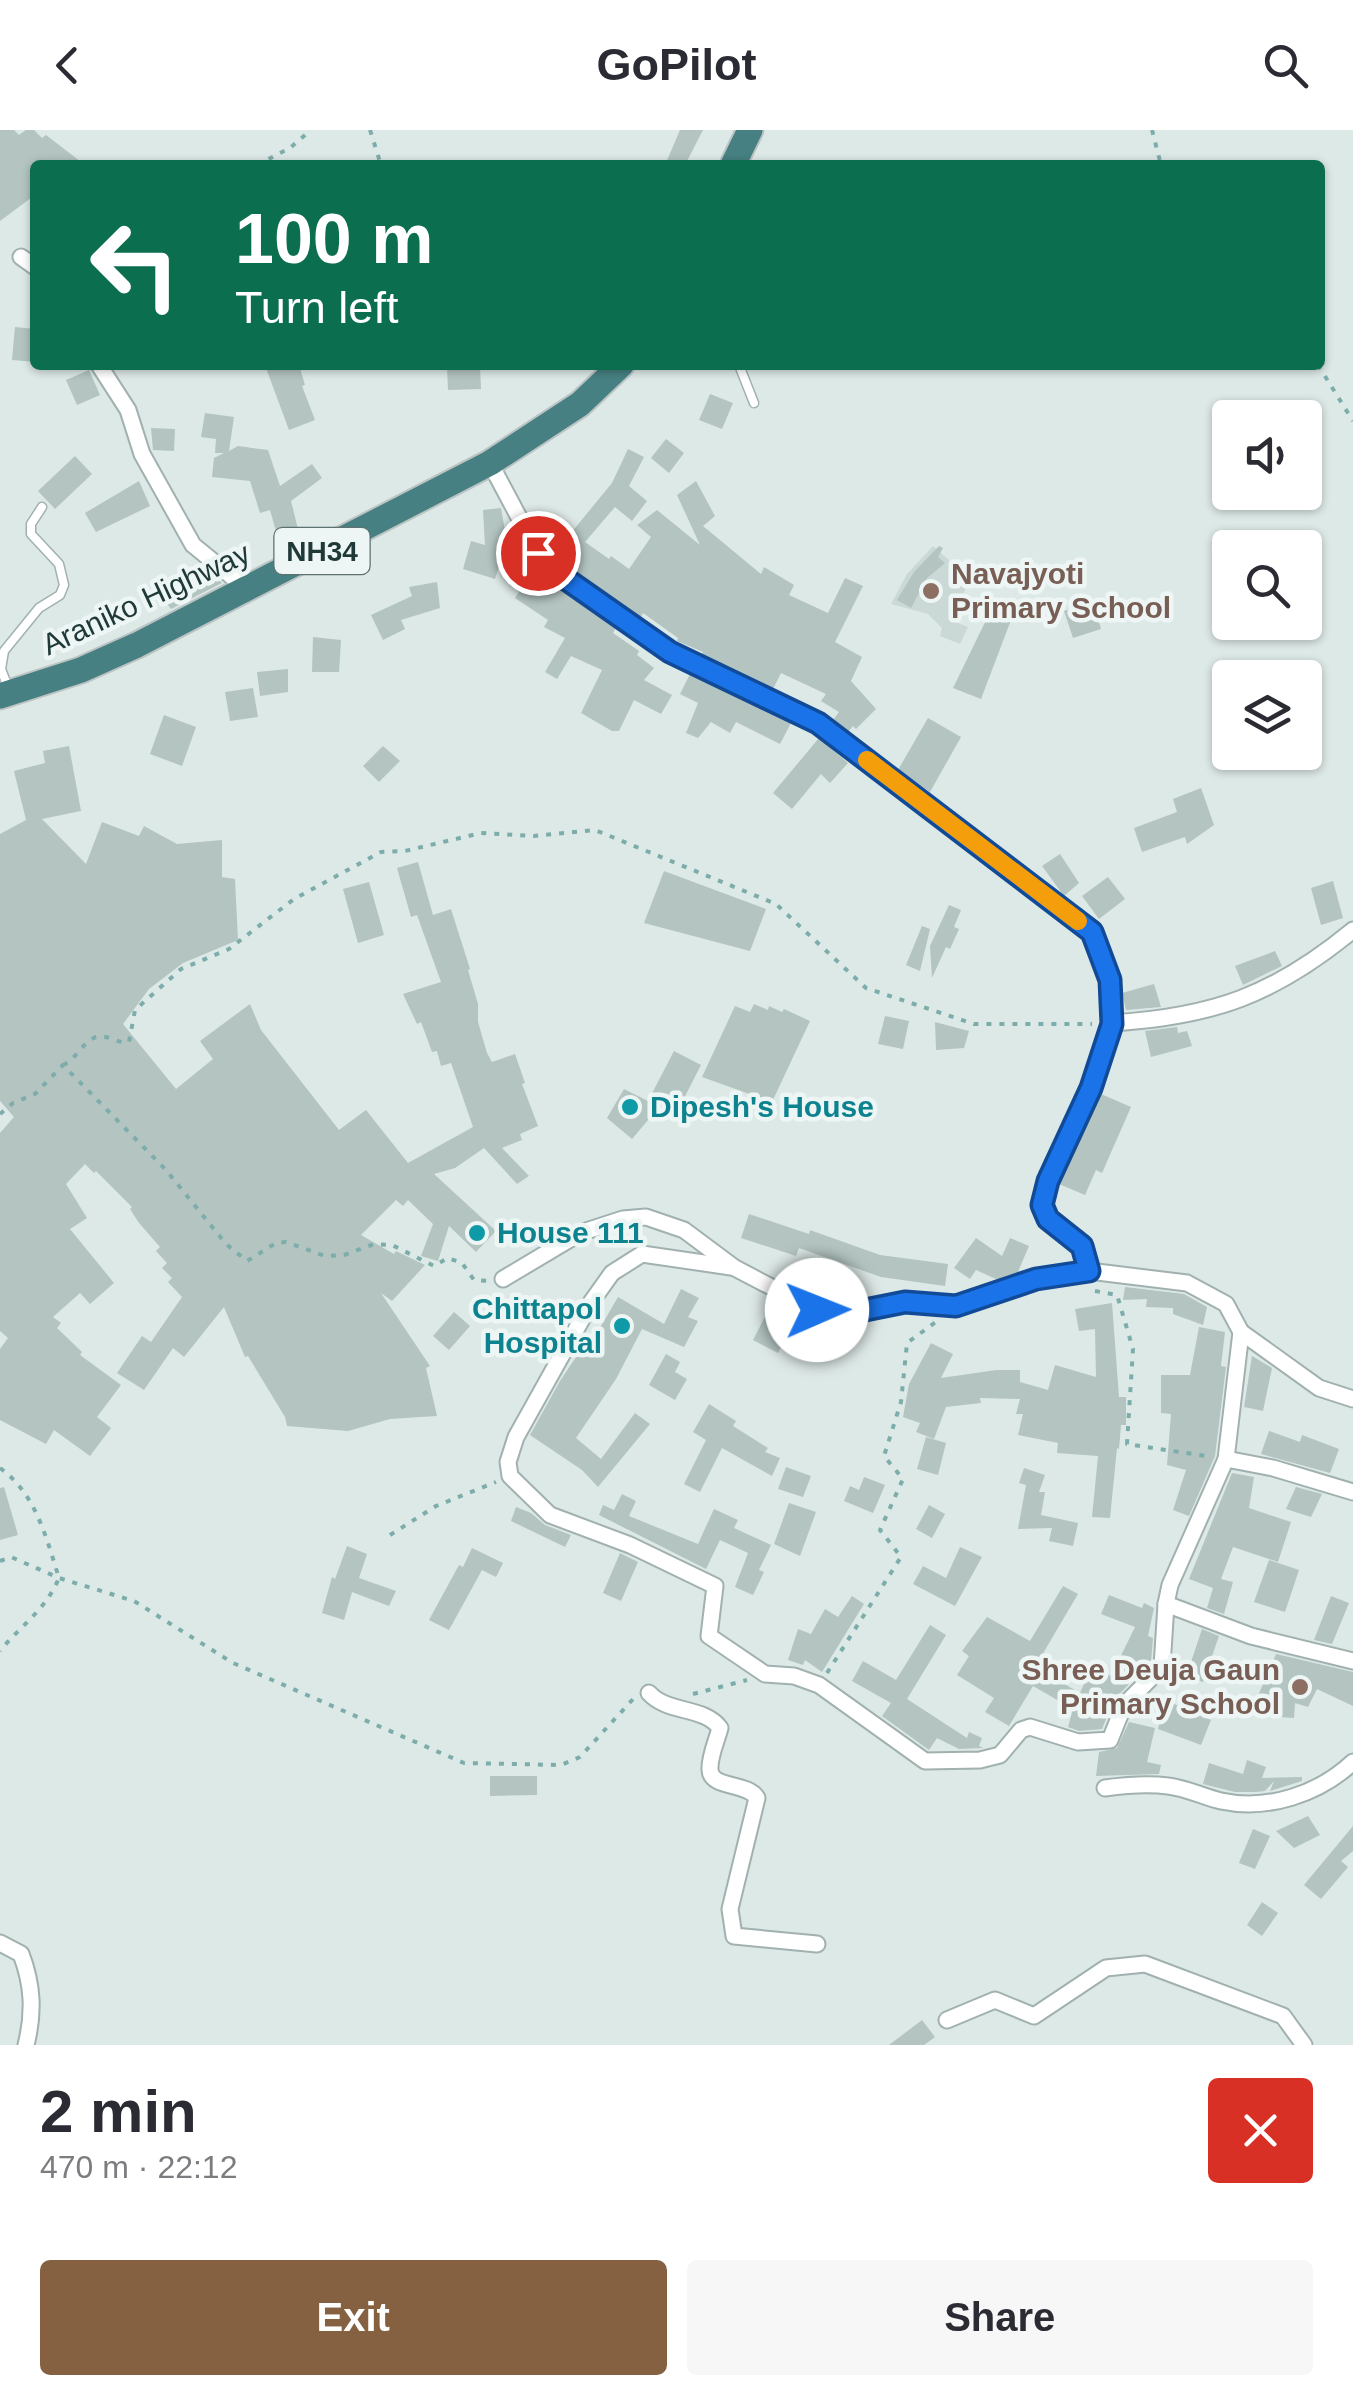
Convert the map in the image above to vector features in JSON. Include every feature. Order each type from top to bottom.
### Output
[{"type":"highway","points":[[735,160],[750,130]]},
{"type":"highway","name":"Araniko Highway","points":[[5,695],[81,670],[490,463],[580,404],[617,370]]},
{"type":"street","points":[[101,370],[128,410],[142,454],[194,546],[247,589]]},
{"type":"street","points":[[490,463],[531,540],[553,570],[670,652],[818,723],[1092,932],[1110,980],[1112,1024],[1091,1088],[1048,1181],[1042,1205],[1048,1219],[1082,1246],[1089,1271]]},
{"type":"street","points":[[1112,1024],[1157,1020],[1243,1000],[1287,978],[1353,930]]},
{"type":"street","points":[[503,1279],[580,1233],[623,1219],[646,1217],[684,1230],[735,1268],[800,1302],[833,1313],[905,1302],[956,1306],[1036,1279],[1089,1271],[1188,1283],[1226,1304],[1241,1332],[1318,1388],[1353,1399]]},
{"type":"street","points":[[735,1268],[642,1254],[612,1272],[516,1437],[508,1462],[510,1476],[550,1515],[630,1545],[715,1586],[709,1636],[766,1674],[794,1676],[819,1684],[926,1760],[980,1760],[1000,1755],[1021,1730],[1030,1728],[1078,1742],[1110,1740],[1124,1705],[1162,1667],[1170,1584],[1226,1459],[1241,1332]]},
{"type":"street","points":[[1226,1459],[1274,1468],[1353,1492]]},
{"type":"street","points":[[1166,1604],[1251,1636],[1353,1661]]},
{"type":"street","points":[[649,1693],[672,1710],[717,1722],[720,1728],[710,1770],[712,1777],[718,1782],[748,1788],[757,1798],[730,1908],[734,1936],[817,1944]]},
{"type":"street","points":[[1105,1788],[1133,1784],[1170,1786],[1224,1802],[1260,1803],[1308,1794],[1353,1762]]},
{"type":"street","points":[[0,1943],[22,1954],[32,1981],[31,2024],[26,2045]]},
{"type":"street","points":[[947,2020],[995,2000],[1034,2016],[1106,1968],[1145,1964],[1282,2016],[1304,2045]]},
{"type":"lane","points":[[741,370],[754,403]]},
{"type":"lane","points":[[5,695],[1,669],[4,651],[39,608],[60,595],[64,584],[60,564],[31,534],[31,524],[42,507]]},
{"type":"path","points":[[267,160],[290,148],[311,130]]},
{"type":"path","points":[[370,130],[379,160]]},
{"type":"path","points":[[1152,130],[1160,160]]},
{"type":"path","points":[[1321,370],[1353,422]]},
{"type":"path","points":[[0,1114],[13,1103],[35,1094],[74,1060],[92,1038],[103,1036],[129,1042],[135,1010],[162,984],[202,958],[229,949],[324,882],[381,852],[405,852],[481,833],[534,836],[595,830],[776,904],[866,988],[974,1024],[1112,1024]]},
{"type":"path","points":[[63,1066],[166,1170],[226,1244],[247,1260],[276,1243],[286,1242],[326,1256],[344,1255],[374,1244],[392,1245],[434,1266],[448,1258],[462,1263],[474,1280],[503,1279]]},
{"type":"path","points":[[1085,1288],[1117,1295],[1133,1349],[1127,1444],[1226,1459]]},
{"type":"path","points":[[819,1684],[853,1637],[901,1557],[880,1530],[903,1478],[884,1456],[900,1402],[908,1343],[956,1306]]},
{"type":"path","points":[[0,1468],[33,1504],[59,1578],[54,1591],[24,1630],[0,1651]]},
{"type":"path","points":[[390,1535],[436,1506],[510,1476]]},
{"type":"path","points":[[0,1561],[11,1557],[59,1578],[134,1601],[233,1663],[464,1763],[562,1765],[580,1757],[631,1698],[649,1693]]},
{"type":"path","points":[[686,1695],[712,1692],[766,1674]]},
{"type":"shaded area","name":"Navajyoti Primary School","points":[[933,546],[970,579],[951,620],[968,627],[960,644],[940,636],[942,628],[928,614],[891,604],[907,574]]},
{"type":"building","points":[[0,130],[14,130],[19,135],[34,130],[78,160],[30,160],[30,199],[0,221]]},
{"type":"building","points":[[680,130],[703,130],[688,160],[667,160]]},
{"type":"building","points":[[15,327],[30,328],[30,362],[12,360]]},
{"type":"building","points":[[89,370],[100,395],[77,405],[66,380]]},
{"type":"building","points":[[267,370],[300,370],[305,385],[302,386],[315,420],[289,430]]},
{"type":"building","points":[[447,370],[480,370],[481,389],[448,390]]},
{"type":"building","points":[[710,394],[733,403],[722,429],[699,420]]},
{"type":"building","points":[[205,413],[234,417],[229,451],[238,446],[268,450],[280,486],[312,464],[322,478],[291,501],[300,537],[279,542],[270,510],[260,513],[250,481],[212,477],[214,458],[224,453],[215,453],[216,439],[201,437]]},
{"type":"building","points":[[151,428],[175,429],[174,451],[153,450]]},
{"type":"building","points":[[666,439],[684,453],[669,473],[651,458]]},
{"type":"building","points":[[628,449],[644,457],[629,486],[647,501],[632,521],[615,507],[585,542],[609,559],[611,556],[629,569],[651,537],[637,525],[657,510],[700,545],[677,495],[696,481],[715,516],[703,526],[761,574],[764,567],[794,585],[789,595],[828,613],[845,578],[863,586],[835,642],[862,657],[851,681],[876,709],[856,729],[853,726],[848,732],[833,720],[839,712],[821,701],[826,694],[781,673],[773,689],[701,654],[561,561],[563,558],[548,544],[557,530],[566,539],[612,483]]},
{"type":"building","points":[[75,456],[92,474],[55,509],[38,491]]},
{"type":"building","points":[[139,481],[150,506],[96,532],[85,513]]},
{"type":"building","points":[[501,508],[507,542],[495,579],[463,569],[471,541],[485,545],[483,510]]},
{"type":"building","points":[[939,546],[943,548],[938,557],[945,563],[927,578],[911,608],[897,600],[914,572]]},
{"type":"building","points":[[532,571],[616,627],[613,633],[639,651],[637,655],[654,668],[644,680],[672,695],[661,714],[634,700],[619,731],[612,731],[581,713],[602,670],[571,656],[557,679],[545,672],[565,638],[544,627],[548,620],[515,598]]},
{"type":"building","points":[[215,577],[222,583],[171,609],[166,602],[182,591]]},
{"type":"building","points":[[437,582],[440,608],[401,620],[405,629],[383,640],[371,615],[412,596],[409,587]]},
{"type":"building","points":[[1093,602],[1101,629],[1073,638],[1064,611]]},
{"type":"building","points":[[990,612],[1011,620],[981,699],[953,688]]},
{"type":"building","points":[[313,637],[341,640],[339,672],[312,672]]},
{"type":"building","points":[[288,669],[288,692],[260,696],[257,672]]},
{"type":"building","points":[[690,674],[791,723],[780,744],[736,722],[730,733],[711,722],[698,738],[686,733],[698,703],[680,694]]},
{"type":"building","points":[[253,688],[258,717],[230,721],[225,692]]},
{"type":"building","points":[[164,715],[196,727],[182,766],[150,754]]},
{"type":"building","points":[[928,718],[961,737],[930,792],[898,770]]},
{"type":"building","points":[[819,738],[848,763],[830,783],[821,774],[792,809],[773,793]]},
{"type":"building","points":[[69,746],[81,811],[42,819],[86,864],[102,822],[139,836],[144,826],[177,844],[222,840],[222,877],[235,879],[238,940],[183,963],[149,989],[123,1024],[176,1089],[213,1059],[200,1041],[250,1004],[261,1030],[339,1130],[366,1110],[408,1163],[473,1127],[451,1063],[441,1066],[437,1051],[432,1052],[421,1022],[417,1024],[403,994],[441,982],[417,915],[411,917],[397,868],[418,862],[433,915],[451,909],[470,969],[487,1053],[492,1062],[515,1054],[538,1126],[520,1134],[522,1140],[502,1148],[529,1176],[517,1184],[484,1148],[455,1168],[434,1174],[496,1231],[476,1252],[449,1226],[438,1261],[421,1256],[433,1224],[408,1200],[403,1206],[396,1200],[361,1235],[394,1254],[396,1251],[425,1265],[392,1301],[381,1293],[430,1366],[426,1368],[437,1416],[390,1419],[348,1431],[287,1426],[248,1356],[245,1357],[224,1307],[184,1357],[173,1348],[144,1390],[117,1373],[142,1336],[151,1342],[182,1297],[168,1282],[172,1278],[162,1268],[167,1263],[156,1251],[160,1247],[139,1223],[132,1207],[85,1164],[66,1184],[87,1218],[70,1229],[114,1283],[90,1304],[80,1293],[53,1317],[61,1323],[57,1328],[82,1352],[80,1355],[121,1385],[97,1417],[111,1428],[90,1456],[54,1430],[46,1444],[0,1420],[0,1349],[8,1338],[0,1331],[0,1133],[14,1117],[0,1101],[0,834],[26,820],[14,771],[45,763],[43,751]]},
{"type":"building","points":[[383,746],[400,761],[379,782],[363,766]]},
{"type":"building","points":[[1201,788],[1214,825],[1187,844],[1185,837],[1142,852],[1134,828],[1177,812],[1173,799]]},
{"type":"building","points":[[1060,854],[1079,883],[1064,896],[1042,866]]},
{"type":"building","points":[[664,871],[766,909],[750,951],[644,923]]},
{"type":"building","points":[[1108,877],[1125,899],[1099,919],[1082,896]]},
{"type":"building","points":[[1333,881],[1343,918],[1321,925],[1311,888]]},
{"type":"building","points":[[369,882],[384,935],[358,943],[343,889]]},
{"type":"building","points":[[949,905],[961,910],[954,927],[959,929],[932,978],[930,946]]},
{"type":"building","points":[[922,926],[930,929],[920,971],[906,965]]},
{"type":"building","points":[[1275,951],[1282,966],[1243,985],[1235,966]]},
{"type":"building","points":[[1154,984],[1161,1007],[1126,1010],[1122,993]]},
{"type":"building","points":[[754,1004],[768,1010],[769,1006],[782,1012],[784,1009],[810,1021],[772,1102],[702,1077],[735,1006],[750,1012]]},
{"type":"building","points":[[885,1016],[909,1021],[903,1049],[878,1044]]},
{"type":"building","points":[[935,1022],[969,1031],[964,1048],[936,1050]]},
{"type":"building","points":[[1177,1027],[1178,1033],[1187,1031],[1192,1046],[1151,1057],[1145,1031]]},
{"type":"building","points":[[674,1051],[701,1065],[676,1114],[660,1106],[632,1139],[607,1118],[624,1089],[648,1101]]},
{"type":"building","points":[[1101,1094],[1131,1107],[1102,1173],[1096,1170],[1085,1195],[1059,1184]]},
{"type":"building","points":[[749,1214],[880,1255],[948,1264],[945,1286],[881,1277],[799,1248],[796,1256],[741,1238]]},
{"type":"building","points":[[976,1238],[1002,1256],[1010,1238],[1029,1246],[1017,1274],[998,1280],[976,1270],[970,1279],[954,1268]]},
{"type":"building","points":[[1125,1287],[1184,1294],[1207,1307],[1203,1325],[1173,1314],[1173,1308],[1146,1307],[1147,1299],[1123,1300]]},
{"type":"building","points":[[681,1289],[699,1298],[688,1317],[698,1321],[684,1347],[642,1329],[616,1379],[576,1438],[601,1459],[635,1413],[650,1424],[598,1487],[582,1470],[530,1435],[560,1381],[578,1354],[583,1357],[618,1297],[664,1324]]},
{"type":"building","points":[[1112,1303],[1119,1397],[1126,1397],[1126,1425],[1121,1425],[1117,1448],[1110,1518],[1092,1517],[1098,1456],[1057,1453],[1058,1443],[1018,1435],[1023,1414],[1016,1414],[1020,1399],[980,1398],[981,1403],[946,1407],[934,1439],[916,1432],[920,1423],[903,1417],[909,1384],[931,1343],[953,1354],[941,1378],[1020,1370],[1020,1382],[1048,1390],[1055,1365],[1096,1377],[1095,1329],[1079,1331],[1075,1309]]},
{"type":"building","points":[[768,1311],[794,1324],[778,1353],[753,1340]]},
{"type":"building","points":[[454,1312],[470,1326],[449,1350],[433,1336]]},
{"type":"building","points":[[1199,1327],[1225,1332],[1221,1366],[1226,1367],[1215,1456],[1189,1516],[1173,1510],[1186,1470],[1167,1465],[1171,1414],[1161,1413],[1161,1375],[1190,1375]]},
{"type":"building","points":[[666,1354],[680,1362],[675,1372],[687,1379],[675,1400],[649,1385]]},
{"type":"building","points":[[1252,1356],[1272,1368],[1263,1411],[1244,1407]]},
{"type":"building","points":[[709,1404],[736,1421],[733,1426],[768,1448],[765,1452],[780,1458],[772,1476],[722,1448],[700,1492],[684,1484],[706,1440],[693,1432]]},
{"type":"building","points":[[1269,1431],[1300,1442],[1302,1435],[1339,1449],[1330,1473],[1261,1454]]},
{"type":"building","points":[[926,1437],[946,1443],[938,1475],[917,1469]]},
{"type":"building","points":[[786,1467],[811,1476],[803,1497],[778,1489]]},
{"type":"building","points":[[1024,1468],[1045,1475],[1039,1492],[1045,1492],[1041,1515],[1078,1523],[1073,1546],[1049,1541],[1052,1528],[1018,1529],[1026,1485],[1019,1483]]},
{"type":"building","points":[[1232,1473],[1254,1477],[1249,1508],[1291,1522],[1278,1562],[1233,1547],[1221,1579],[1233,1582],[1224,1614],[1207,1608],[1213,1588],[1189,1579]]},
{"type":"building","points":[[864,1477],[885,1485],[873,1513],[844,1501],[850,1486],[859,1490]]},
{"type":"building","points":[[4,1487],[18,1535],[0,1540],[0,1488]]},
{"type":"building","points":[[1296,1487],[1322,1494],[1311,1517],[1286,1509]]},
{"type":"building","points":[[622,1494],[636,1501],[629,1516],[698,1544],[714,1509],[738,1520],[734,1528],[771,1545],[753,1595],[735,1587],[748,1553],[720,1540],[706,1569],[599,1515],[603,1505],[614,1510]]},
{"type":"building","points":[[789,1503],[816,1512],[800,1556],[774,1544]]},
{"type":"building","points":[[929,1505],[945,1514],[932,1538],[916,1529]]},
{"type":"building","points":[[516,1507],[571,1535],[565,1547],[511,1521]]},
{"type":"building","points":[[347,1546],[367,1554],[359,1578],[396,1591],[389,1606],[352,1592],[344,1620],[322,1613],[332,1577],[335,1579]]},
{"type":"building","points":[[960,1547],[982,1557],[955,1606],[913,1584],[923,1566],[946,1578]]},
{"type":"building","points":[[472,1548],[503,1563],[496,1577],[482,1570],[449,1630],[429,1620]]},
{"type":"building","points":[[620,1553],[638,1562],[621,1601],[603,1593]]},
{"type":"building","points":[[1269,1560],[1299,1570],[1285,1612],[1254,1602]]},
{"type":"building","points":[[1063,1586],[1078,1594],[1035,1667],[1080,1693],[1091,1668],[1111,1676],[1135,1627],[1101,1614],[1109,1595],[1142,1608],[1144,1603],[1154,1608],[1148,1636],[1153,1638],[1151,1662],[1140,1661],[1128,1685],[1114,1700],[1102,1729],[1079,1731],[1068,1727],[1073,1709],[1033,1686],[1009,1726],[985,1712],[994,1698],[957,1675],[969,1656],[962,1651],[987,1617],[1030,1641]]},
{"type":"building","points":[[852,1596],[864,1604],[822,1672],[805,1660],[803,1665],[788,1660],[798,1629],[811,1634],[825,1609],[838,1617]]},
{"type":"building","points":[[1331,1596],[1349,1603],[1332,1644],[1314,1640]]},
{"type":"building","points":[[930,1625],[946,1635],[907,1699],[967,1738],[969,1732],[982,1738],[979,1746],[983,1748],[959,1749],[937,1738],[929,1750],[882,1716],[891,1703],[852,1681],[863,1661],[896,1680]]},
{"type":"building","points":[[1202,1629],[1219,1636],[1203,1682],[1186,1677]]},
{"type":"building","name":"Shree Deuja Gaun Primary School","points":[[1276,1654],[1353,1672],[1353,1706],[1317,1689],[1308,1707],[1295,1703],[1294,1718],[1254,1715],[1254,1698]]},
{"type":"building","points":[[1165,1700],[1211,1720],[1201,1745],[1158,1729]]},
{"type":"building","points":[[1129,1722],[1155,1728],[1147,1762],[1161,1765],[1159,1774],[1096,1776],[1099,1752],[1117,1748]]},
{"type":"building","points":[[1247,1760],[1266,1767],[1262,1778],[1302,1777],[1302,1781],[1270,1791],[1274,1781],[1265,1791],[1256,1792],[1235,1792],[1203,1784],[1209,1763],[1243,1774]]},
{"type":"building","points":[[490,1776],[537,1776],[537,1795],[490,1796]]},
{"type":"building","points":[[1308,1816],[1320,1835],[1294,1848],[1276,1831]]},
{"type":"building","points":[[1353,1826],[1353,1851],[1341,1861],[1348,1867],[1321,1899],[1304,1885]]},
{"type":"building","points":[[1253,1829],[1270,1836],[1255,1869],[1239,1863]]},
{"type":"building","points":[[1262,1902],[1278,1913],[1262,1936],[1247,1925]]},
{"type":"building","points":[[922,2020],[935,2037],[924,2045],[889,2045]]},
{"type":"slow traffic","points":[[867,760],[1078,921]]},
{"type":"place","name":"Navajyoti Primary School","points":[[931,591]]},
{"type":"place","name":"Dipesh's House","points":[[630,1107]]},
{"type":"place","name":"House 111","points":[[477,1233]]},
{"type":"place","name":"Chittapol Hospital","points":[[622,1326]]},
{"type":"place","name":"Shree Deuja Gaun Primary School","points":[[1300,1687]]},
{"type":"route","points":[[538,553],[553,570],[670,652],[818,723],[1092,932],[1110,980],[1112,1024],[1091,1088],[1048,1181],[1042,1205],[1048,1219],[1082,1246],[1089,1271],[1036,1279],[956,1306],[905,1302],[855,1312],[817,1310]]}]
